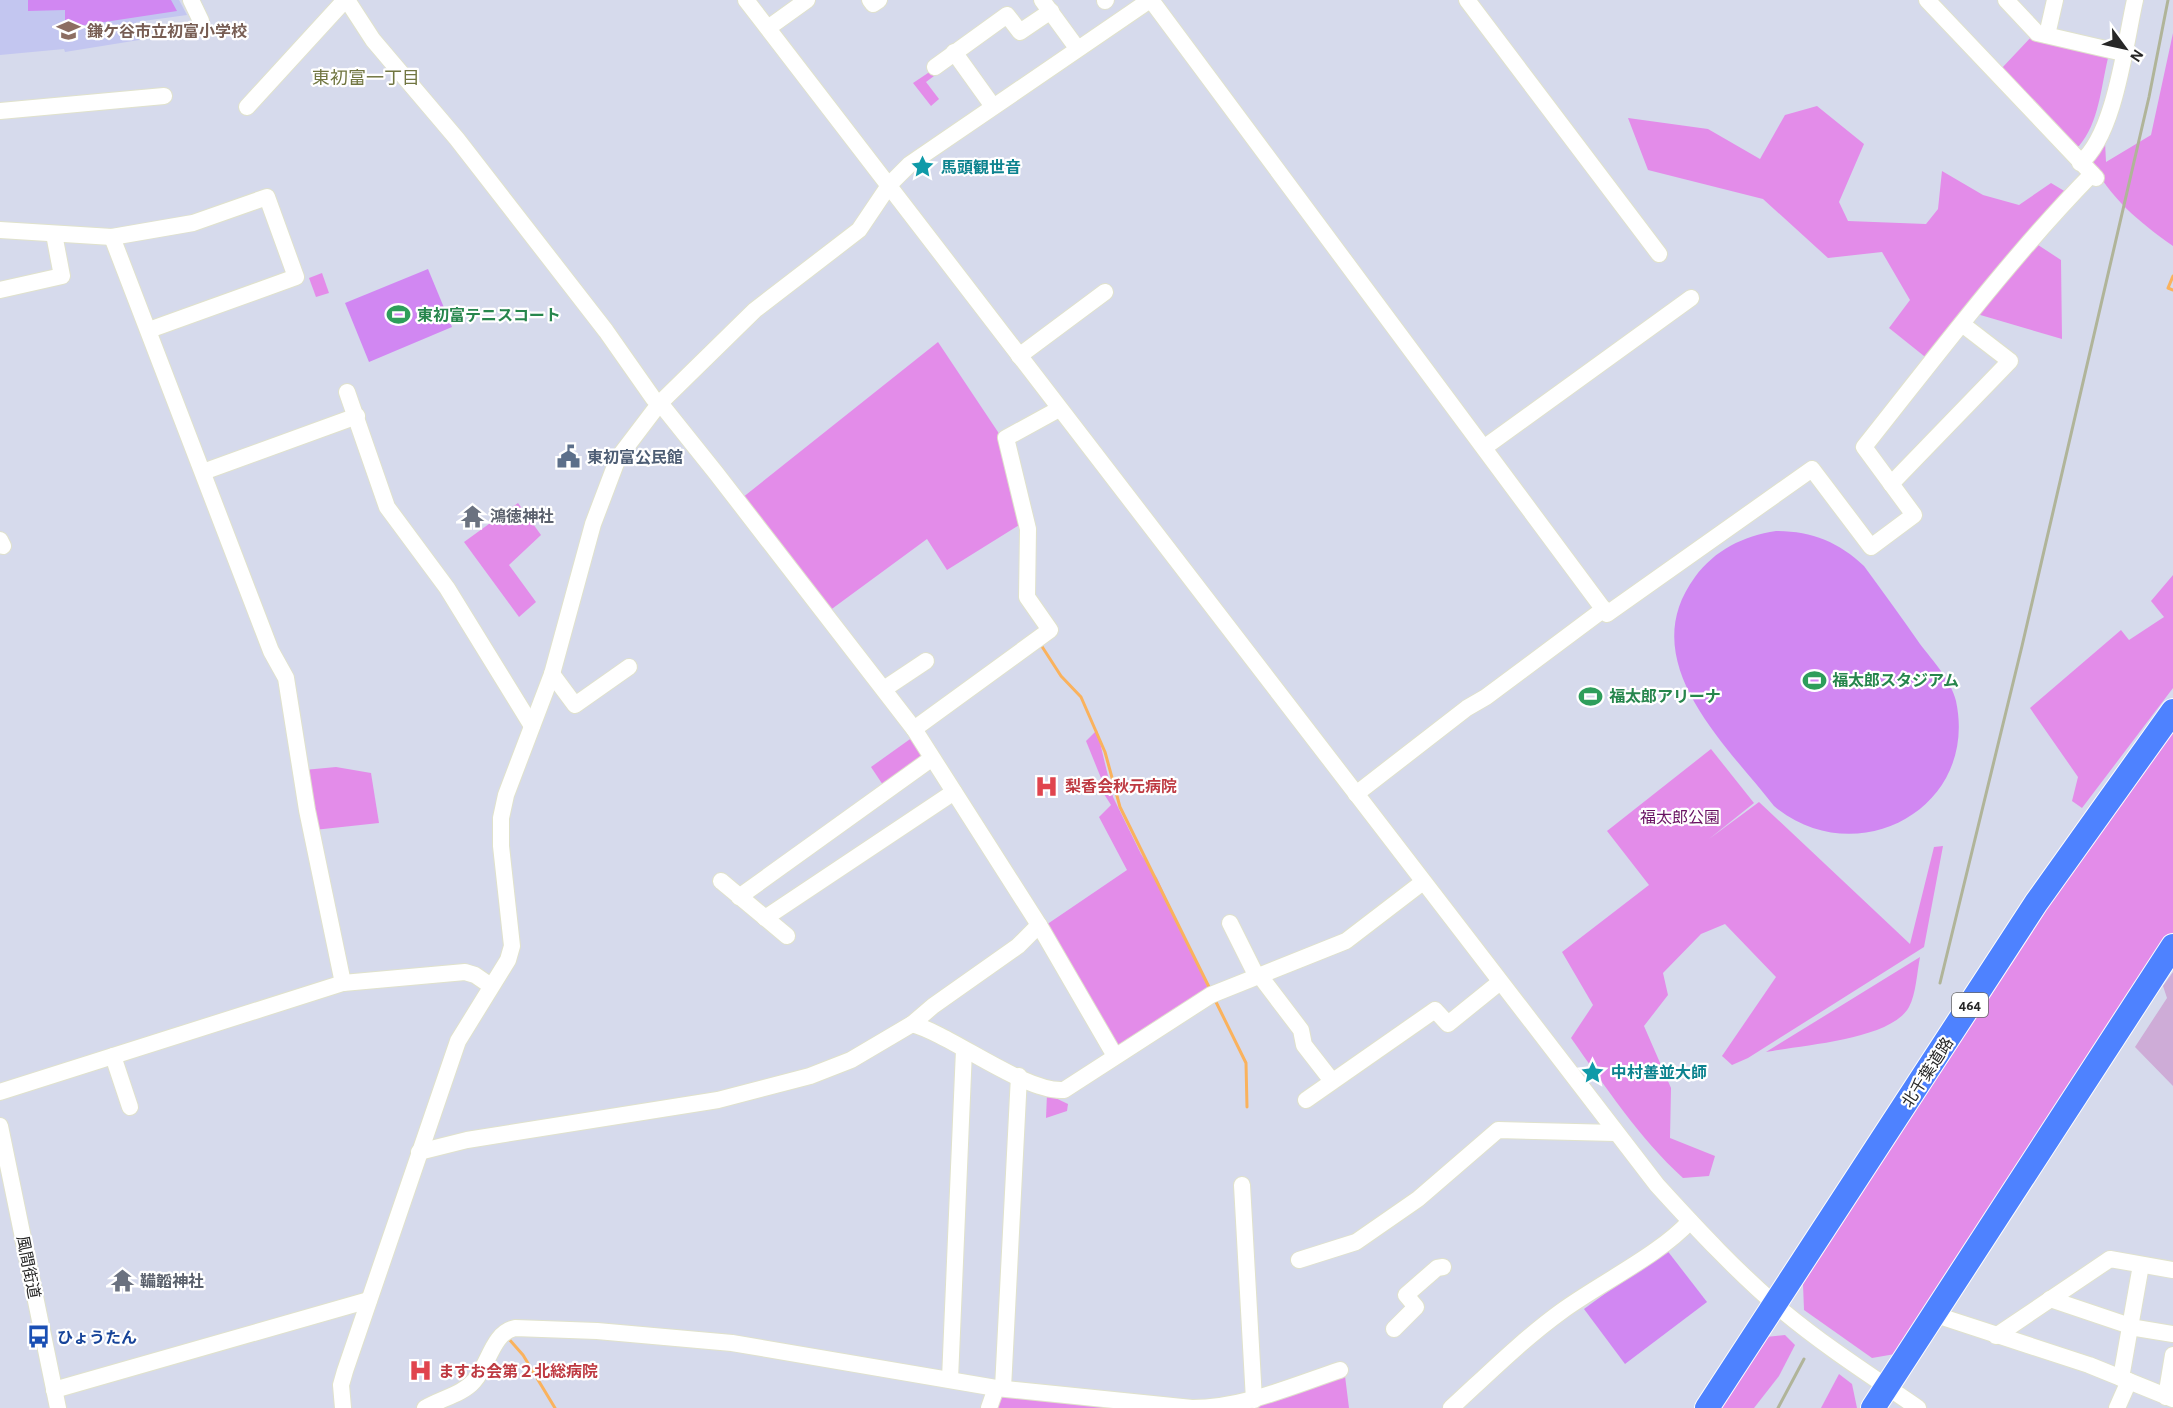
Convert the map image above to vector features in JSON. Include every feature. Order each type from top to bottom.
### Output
[{"type":"highway","name":"北千葉道路","points":[[1707,1408],[2036,903],[2173,711]]},
{"type":"highway","points":[[1873,1408],[2172,950]]},
{"type":"street","points":[[191,0],[201,21]]},
{"type":"street","points":[[247,107],[346,0],[373,40],[457,139],[659,404],[914,729],[1039,925],[1115,1056]]},
{"type":"street","points":[[746,0],[891,184],[1059,409],[1616,1133],[1690,1221],[1732,1266],[1829,1347],[1918,1408]]},
{"type":"street","points":[[768,28],[807,0]]},
{"type":"street","points":[[870,0],[873,4],[879,0]]},
{"type":"street","points":[[343,1408],[341,1384],[458,1041],[508,960],[512,946],[501,846],[501,818],[506,795],[552,674],[602,494],[618,458],[659,404],[755,310],[859,230],[891,184],[910,164],[992,105],[1151,0],[1607,614],[1812,469],[1871,547],[1914,515],[1864,447],[1962,324],[2089,172],[2092,152],[2106,126],[2135,0]]},
{"type":"street","points":[[1467,0],[1659,255]]},
{"type":"street","points":[[1927,0],[2089,172]]},
{"type":"street","points":[[2006,0],[2037,33],[2123,53]]},
{"type":"street","points":[[2047,35],[2055,0]]},
{"type":"street","points":[[935,67],[1007,15],[1020,32],[1046,6],[1077,48]]},
{"type":"street","points":[[954,52],[992,105]]},
{"type":"street","points":[[0,111],[164,96]]},
{"type":"street","points":[[0,230],[112,237],[194,223],[267,196],[296,277],[149,330]]},
{"type":"street","points":[[0,290],[62,276],[54,234]]},
{"type":"street","points":[[112,237],[271,651],[286,678],[307,810],[343,983]]},
{"type":"street","points":[[1019,356],[1105,292]]},
{"type":"street","points":[[1485,447],[1691,298]]},
{"type":"street","points":[[1891,484],[2010,361],[1962,324]]},
{"type":"street","points":[[347,392],[387,507],[447,588],[532,726]]},
{"type":"street","points":[[914,729],[1050,630],[1027,597],[1028,529],[1006,438],[1059,409]]},
{"type":"street","points":[[203,472],[357,416]]},
{"type":"street","points":[[1356,794],[1467,708],[1486,697],[1604,609]]},
{"type":"street","points":[[884,689],[926,661]]},
{"type":"street","points":[[552,674],[575,705],[629,667]]},
{"type":"street","points":[[739,897],[931,759]]},
{"type":"street","points":[[765,918],[954,792]]},
{"type":"street","points":[[721,881],[787,936]]},
{"type":"street","points":[[912,1024],[1052,1090],[1064,1089],[1211,995],[1346,941],[1423,882]]},
{"type":"street","points":[[1230,923],[1258,976],[1301,1030],[1304,1045],[1332,1082]]},
{"type":"street","points":[[419,1152],[467,1140],[718,1100],[758,1091],[851,1060],[912,1024],[933,1006],[1018,946],[1039,925]]},
{"type":"street","points":[[0,1092],[343,983],[465,972],[475,975],[491,986]]},
{"type":"street","points":[[1306,1100],[1435,1010],[1448,1024],[1500,982]]},
{"type":"street","points":[[950,1380],[964,1050]]},
{"type":"street","points":[[113,1056],[130,1107]]},
{"type":"street","points":[[989,1408],[1000,1388],[1020,1076]]},
{"type":"street","name":"風間街道","points":[[0,1126],[58,1408]]},
{"type":"street","points":[[1299,1260],[1356,1242],[1418,1199],[1498,1130],[1616,1133]]},
{"type":"street","points":[[1242,1185],[1254,1400]]},
{"type":"street","points":[[1450,1408],[1518,1346],[1561,1312],[1664,1243],[1690,1221]]},
{"type":"street","points":[[1996,1336],[2110,1259],[2173,1270]]},
{"type":"street","points":[[2117,1408],[2125,1379],[2141,1264]]},
{"type":"street","points":[[1394,1329],[1416,1307],[1406,1295],[1437,1268],[1443,1267]]},
{"type":"street","points":[[2050,1299],[2131,1326],[2173,1334]]},
{"type":"street","points":[[54,1390],[369,1300]]},
{"type":"street","points":[[1933,1314],[2125,1379],[2170,1398],[2173,1355]]},
{"type":"street","points":[[425,1408],[474,1382],[500,1335],[505,1330],[515,1328],[597,1331],[732,1343],[1000,1388],[1192,1408],[1213,1408],[1254,1400],[1340,1370]]},
{"type":"shaded area","name":"鎌ケ谷市立初富小学校","points":[[0,0],[179,0],[187,15],[136,22],[139,40],[65,52],[64,49],[0,55]]},
{"type":"shaded area","points":[[28,0],[171,0],[177,11],[65,28],[65,10],[28,11]]},
{"type":"shaded area","name":"東初富テニスコート","points":[[428,269],[452,327],[369,362],[345,303]]},
{"type":"shaded area","name":"福太郎スタジアム","points":[[1776,531],[1801,533],[1824,540],[1845,550],[1864,566],[1941,671],[1954,693],[1958,739],[1949,773],[1930,800],[1904,820],[1874,831],[1840,833],[1806,825],[1774,806],[1711,728],[1693,699],[1680,670],[1674,639],[1679,608],[1695,577],[1711,559],[1731,546],[1752,536]]},
{"type":"shaded area","points":[[2173,972],[2173,1086],[2135,1047],[2167,998],[2163,986]]},
{"type":"shaded area","points":[[1666,1249],[1707,1302],[1625,1364],[1584,1309]]},
{"type":"green space","points":[[2173,33],[2173,246],[2116,198],[2091,161],[2105,142],[2106,162],[2151,135]]},
{"type":"green space","points":[[2033,35],[2108,58],[2095,116],[2086,137],[2079,146],[2073,146],[2001,69]]},
{"type":"green space","points":[[931,71],[934,76],[926,82],[939,99],[931,106],[913,83]]},
{"type":"green space","points":[[1817,106],[1864,144],[1839,202],[1848,221],[1926,224],[1938,209],[1942,171],[1983,195],[2019,205],[2051,183],[2066,192],[2029,239],[2061,260],[2062,339],[1977,314],[1929,360],[1889,328],[1910,300],[1882,252],[1828,258],[1763,199],[1648,170],[1628,118],[1708,129],[1760,159],[1785,115]]},
{"type":"green space","points":[[322,273],[329,293],[316,297],[309,278]]},
{"type":"green space","points":[[938,342],[1000,435],[1021,524],[947,570],[927,539],[829,611],[742,498]]},
{"type":"green space","points":[[518,503],[541,535],[509,565],[536,602],[519,617],[464,542]]},
{"type":"green space","points":[[2173,575],[2173,688],[2082,808],[2072,801],[2078,777],[2030,708],[2121,630],[2129,640],[2164,617],[2151,601]]},
{"type":"green space","points":[[2173,729],[2173,934],[1895,1354],[1872,1358],[1804,1310],[1803,1284],[2007,965]]},
{"type":"green space","points":[[1097,730],[1113,797],[1141,854],[1157,878],[1208,988],[1116,1049],[1046,925],[1127,870],[1099,817],[1111,805],[1097,783],[1101,778],[1086,741]]},
{"type":"green space","points":[[913,737],[924,753],[885,788],[871,767]]},
{"type":"green space","name":"福太郎公園","points":[[1711,749],[1754,803],[1709,839],[1759,802],[1910,944],[1934,847],[1943,846],[1924,947],[1748,1058],[1732,1065],[1722,1056],[1776,977],[1725,924],[1701,934],[1663,973],[1668,995],[1644,1026],[1671,1088],[1670,1138],[1715,1156],[1709,1176],[1683,1178],[1637,1129],[1571,1038],[1593,1005],[1562,952],[1649,885],[1607,831]]},
{"type":"green space","points":[[336,767],[371,773],[379,823],[314,830],[304,770]]},
{"type":"green space","points":[[1920,957],[1911,1002],[1899,1018],[1865,1034],[1766,1052]]},
{"type":"green space","points":[[1047,1094],[1068,1104],[1067,1111],[1046,1118]]},
{"type":"green space","points":[[1785,1335],[1795,1345],[1779,1376],[1754,1408],[1720,1408],[1766,1337]]},
{"type":"green space","points":[[1839,1374],[1852,1384],[1857,1408],[1821,1408]]},
{"type":"green space","points":[[1345,1376],[1349,1408],[1226,1408]]},
{"type":"green space","points":[[1005,1393],[1194,1408],[996,1408]]},
{"type":"waterway","points":[[2173,276],[2168,288],[2173,290]]},
{"type":"waterway","points":[[1041,645],[1061,676],[1081,697],[1105,752],[1120,807],[1209,987]]},
{"type":"waterway","points":[[1216,1002],[1246,1063],[1247,1107]]},
{"type":"waterway","points":[[508,1338],[523,1355],[555,1408]]},
{"type":"railway","points":[[1940,983],[2022,646],[2149,97],[2168,0]]},
{"type":"railway","points":[[1778,1408],[1804,1359]]},
{"type":"place","name":"鎌ケ谷市立初富小学校","points":[[69,31]]},
{"type":"place","name":"馬頭観世音","points":[[923,167]]},
{"type":"place","name":"東初富テニスコート","points":[[399,315]]},
{"type":"place","name":"東初富公民館","points":[[569,457]]},
{"type":"place","name":"鴻徳神社","points":[[472,516]]},
{"type":"place","name":"福太郎スタジアム","points":[[1814,680]]},
{"type":"place","name":"福太郎アリーナ","points":[[1591,696]]},
{"type":"place","name":"梨香会秋元病院","points":[[1047,786]]},
{"type":"place","name":"中村善並大師","points":[[1593,1072]]},
{"type":"place","name":"鞴韜神社","points":[[122,1281]]},
{"type":"place","name":"ひょうたん","points":[[39,1337]]},
{"type":"place","name":"ますお会第２北総病院","points":[[420,1371]]},
{"type":"district","name":"東初富一丁目","points":[[366,78]]}]
